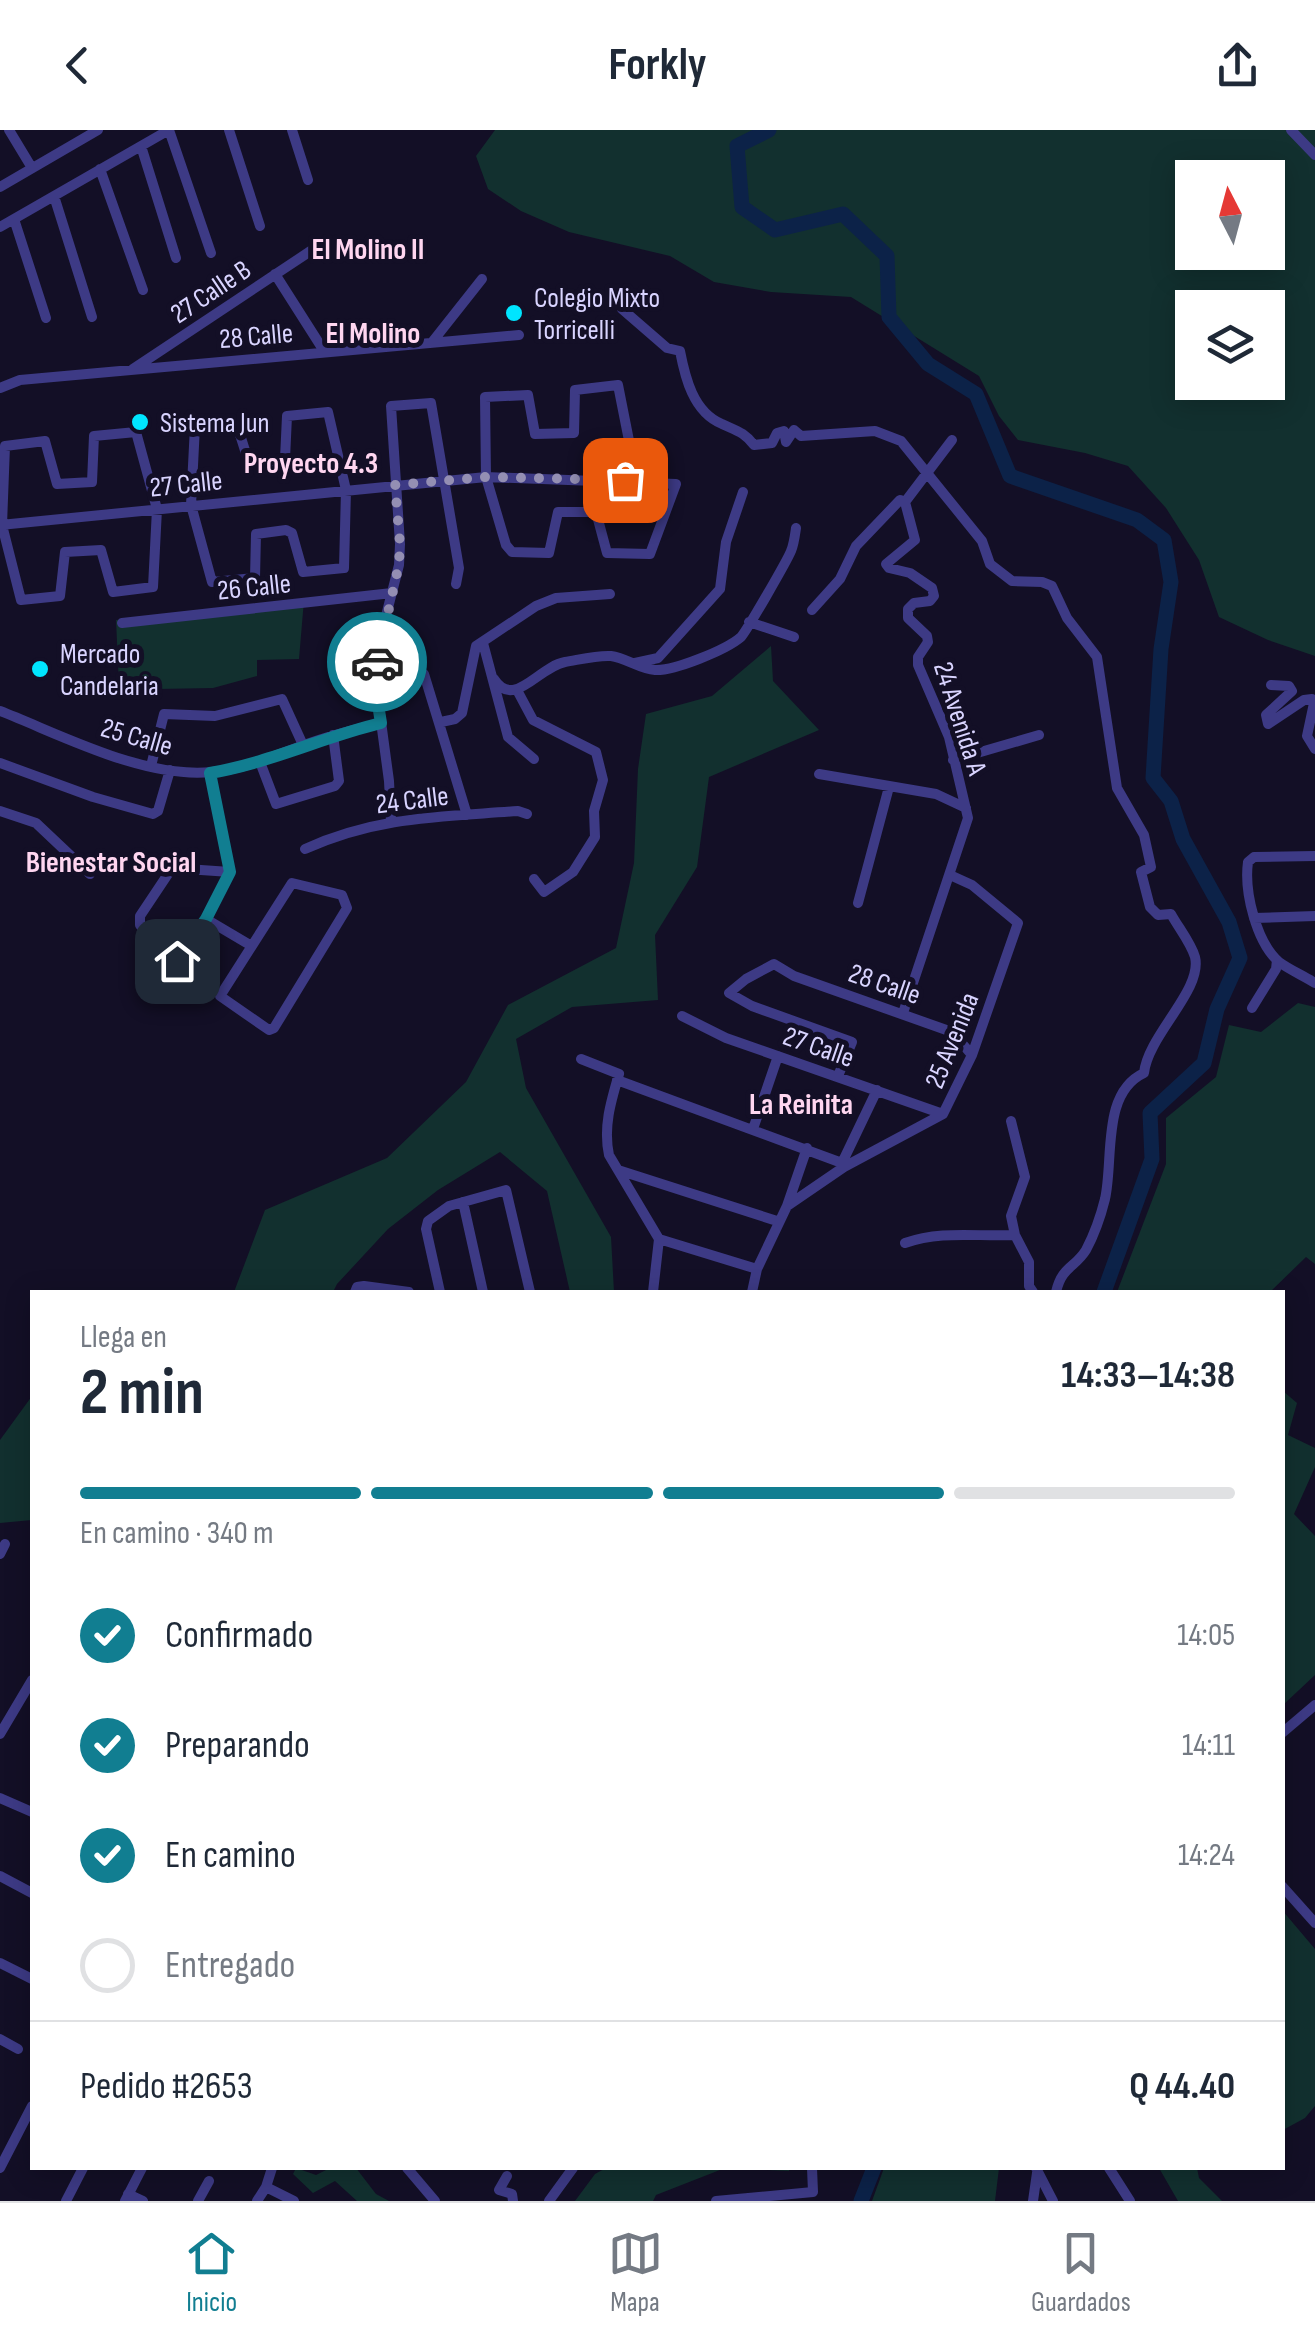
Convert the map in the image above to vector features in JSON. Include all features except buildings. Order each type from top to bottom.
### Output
[{"type":"street","points":[[9,130],[32,168]]},
{"type":"street","points":[[0,187],[98,130]]},
{"type":"street","points":[[0,227],[170,130],[211,253]]},
{"type":"street","points":[[230,130],[260,226]]},
{"type":"street","points":[[292,130],[308,180]]},
{"type":"street","points":[[1291,130],[1315,155]]},
{"type":"street","points":[[141,146],[176,258]]},
{"type":"street","points":[[100,170],[143,290]]},
{"type":"street","points":[[54,196],[92,317]]},
{"type":"street","points":[[14,219],[46,318]]},
{"type":"street","name":"27 Calle B","points":[[132,370],[312,250]]},
{"type":"street","points":[[275,274],[324,352]]},
{"type":"street","points":[[432,341],[482,279]]},
{"type":"street","points":[[622,309],[667,348],[680,351],[681,370],[688,378],[695,401],[720,424],[745,434],[754,445],[772,444],[777,433],[784,431],[786,442],[794,430],[801,436],[875,431],[901,440],[982,541],[990,564],[1012,581],[1052,586],[1067,618],[1093,649],[1116,788],[1144,835],[1151,867],[1141,872],[1150,906],[1158,915],[1171,914],[1195,957],[1194,976],[1146,1054],[1144,1072],[1123,1088],[1115,1110],[1104,1202],[1084,1253],[1060,1277],[1057,1290]]},
{"type":"street","name":"28 Calle","points":[[0,388],[20,380],[518,335]]},
{"type":"street","points":[[486,477],[486,397],[528,395],[536,434],[574,432],[575,390],[618,385],[637,481]]},
{"type":"street","points":[[391,822],[376,677],[400,544],[391,406],[431,403],[446,480],[458,568],[456,584]]},
{"type":"street","points":[[328,412],[346,490],[343,568],[303,572],[292,533],[286,530],[255,536],[254,578],[212,582],[191,505],[195,426],[236,422],[249,463],[285,459],[286,416],[328,412]]},
{"type":"street","points":[[136,432],[157,509],[153,587],[113,592],[101,550],[64,553],[60,596],[22,600],[1,525],[4,446],[45,441],[57,484],[92,482],[94,436],[136,432]]},
{"type":"street","points":[[812,610],[840,579],[856,546],[900,500],[905,502],[952,440]]},
{"type":"street","name":"27 Calle","points":[[1,525],[486,477],[676,484],[650,554],[607,554],[596,512],[558,512],[549,554],[512,552],[506,544],[486,477]]},
{"type":"street","points":[[634,664],[658,658],[720,589],[726,542],[743,492]]},
{"type":"street","name":"24 Avenida A","points":[[903,1013],[966,828],[966,808],[948,737],[918,666],[927,636],[908,618],[908,609],[914,603],[930,601],[934,596],[932,588],[910,573],[886,564],[915,540],[905,502]]},
{"type":"street","points":[[494,679],[504,690],[518,690],[538,673],[561,663],[611,656],[653,670],[670,669],[741,637],[792,549],[796,528]]},
{"type":"street","name":"26 Calle","points":[[122,623],[392,593]]},
{"type":"street","points":[[440,722],[455,720],[462,713],[472,651],[536,606],[556,598],[610,594]]},
{"type":"street","points":[[749,622],[794,637]]},
{"type":"street","points":[[483,643],[508,737],[534,759]]},
{"type":"street","points":[[376,677],[420,670],[467,815]]},
{"type":"street","points":[[1272,684],[1289,686],[1292,691],[1266,715],[1268,724],[1304,700],[1312,700],[1307,736],[1315,749]]},
{"type":"street","points":[[518,690],[533,720],[596,752],[603,780],[594,811],[595,837],[573,872],[544,892],[534,880]]},
{"type":"street","points":[[151,766],[164,714],[215,716],[282,698],[303,745]]},
{"type":"street","name":"25 Calle","points":[[0,711],[112,755],[170,770],[210,773],[260,762],[381,723]]},
{"type":"street","points":[[260,762],[276,804],[335,786],[339,780],[334,735]]},
{"type":"street","points":[[953,760],[1039,735]]},
{"type":"street","points":[[0,763],[152,814],[158,811],[170,770]]},
{"type":"street","points":[[210,773],[230,872],[206,919],[177,961],[173,961],[140,925],[140,916],[170,870],[183,867],[230,872]]},
{"type":"street","points":[[820,774],[936,794],[966,808]]},
{"type":"street","points":[[858,903],[889,787]]},
{"type":"street","points":[[0,811],[36,823],[90,874]]},
{"type":"street","name":"24 Calle","points":[[306,848],[335,836],[414,817],[518,811],[526,814]]},
{"type":"street","points":[[1315,856],[1250,858],[1246,874],[1254,918],[1277,960],[1315,983]]},
{"type":"street","name":"25 Avenida","points":[[787,1206],[843,1165],[944,1114],[972,1055],[1018,923],[972,885],[950,875]]},
{"type":"street","points":[[290,884],[342,895],[347,908],[274,1028],[269,1030],[220,996],[250,945],[290,884]]},
{"type":"street","points":[[1254,918],[1315,916]]},
{"type":"street","points":[[206,919],[250,945]]},
{"type":"street","points":[[1252,1008],[1276,969],[1277,960]]},
{"type":"street","name":"28 Calle","points":[[838,1076],[852,1042],[752,1006],[729,993],[774,964],[794,976],[952,1032],[972,1055]]},
{"type":"street","name":"27 Calle","points":[[682,1016],[726,1038],[944,1114]]},
{"type":"street","points":[[752,1129],[778,1056]]},
{"type":"street","points":[[580,1059],[843,1165],[877,1090]]},
{"type":"street","points":[[618,1077],[606,1141],[617,1169],[659,1240],[653,1290]]},
{"type":"street","points":[[1011,1122],[1024,1178],[1010,1216],[1028,1262],[1032,1290]]},
{"type":"street","name":"25 Avenida","points":[[752,1290],[757,1269],[787,1206],[807,1148]]},
{"type":"street","points":[[617,1169],[777,1221]]},
{"type":"street","points":[[440,1290],[426,1224],[449,1206],[506,1190],[530,1290]]},
{"type":"street","points":[[463,1202],[483,1290]]},
{"type":"street","points":[[906,1243],[945,1234],[1014,1234]]},
{"type":"street","points":[[659,1240],[757,1269]]},
{"type":"street","points":[[0,1734],[30,1683]]},
{"type":"street","points":[[1285,1729],[1315,1704]]},
{"type":"street","points":[[0,1798],[30,1811]]},
{"type":"street","points":[[0,1876],[30,1892]]},
{"type":"street","points":[[1285,1889],[1315,1923]]},
{"type":"street","points":[[0,1963],[30,1979]]},
{"type":"street","points":[[0,2038],[18,2049]]},
{"type":"street","points":[[0,2168],[30,2110]]},
{"type":"street","points":[[66,2201],[82,2170]]},
{"type":"street","points":[[141,2170],[126,2198],[143,2201]]},
{"type":"street","points":[[257,2201],[271,2170]]},
{"type":"street","points":[[409,2170],[435,2201]]},
{"type":"street","points":[[549,2201],[572,2170]]},
{"type":"street","points":[[716,2201],[814,2192],[812,2170]]},
{"type":"street","points":[[1033,2201],[1037,2170]]},
{"type":"street","points":[[1037,2170],[1053,2201]]},
{"type":"street","points":[[1109,2170],[1130,2201]]},
{"type":"street","points":[[506,2176],[499,2190],[512,2194],[513,2201]]},
{"type":"street","points":[[198,2201],[209,2182]]},
{"type":"street","points":[[266,2187],[294,2201]]},
{"type":"green space","points":[[495,130],[1315,130],[1315,656],[1219,617],[1199,560],[1166,508],[1128,466],[1018,440],[999,416],[979,376],[851,297],[771,292],[714,282],[670,256],[569,232],[521,211],[488,189],[476,156]]},
{"type":"green space","points":[[304,600],[299,659],[257,660],[257,676],[213,688],[157,689],[151,697],[119,685],[116,620]]},
{"type":"green space","points":[[771,646],[773,681],[819,730],[709,777],[697,867],[655,935],[658,1000],[572,1007],[516,1039],[526,1088],[611,1237],[614,1290],[570,1290],[547,1191],[500,1152],[438,1190],[388,1229],[334,1290],[235,1290],[265,1210],[387,1158],[466,1082],[508,1005],[616,948],[634,863],[638,769],[646,714],[712,696]]},
{"type":"green space","points":[[1298,1003],[1315,1007],[1315,1264],[1306,1257],[1272,1290],[1118,1290],[1166,1164],[1166,1118],[1216,1077],[1229,1025],[1261,1032]]},
{"type":"green space","points":[[1285,1393],[1297,1403],[1288,1435],[1315,1448],[1315,1467],[1294,1514],[1315,1536],[1315,1675],[1285,1703]]},
{"type":"green space","points":[[30,1399],[30,1520],[0,1523],[0,1440]]},
{"type":"green space","points":[[1285,1914],[1315,1949],[1315,2106],[1305,2118],[1285,2129]]},
{"type":"green space","points":[[295,2170],[316,2175],[326,2170],[358,2170],[376,2194],[389,2201],[357,2201],[335,2181],[313,2193],[293,2174]]},
{"type":"green space","points":[[602,2170],[720,2170],[656,2195],[653,2201],[575,2201]]},
{"type":"green space","points":[[883,2170],[999,2170],[995,2201],[872,2201]]},
{"type":"green space","points":[[1160,2170],[1197,2170],[1199,2178],[1222,2201],[1178,2201]]},
{"type":"waterway","points":[[769,130],[737,146],[742,207],[775,230],[843,214],[887,256],[889,317],[928,364],[976,394],[1010,476],[1137,520],[1164,540],[1171,582],[1161,649],[1153,778],[1171,801],[1183,839],[1229,922],[1240,958],[1217,1009],[1204,1063],[1150,1113],[1152,1159],[1105,1290]]},
{"type":"waterway","points":[[861,2201],[873,2170]]},
{"type":"way so far","points":[[377,662],[399,564],[395,485],[486,477],[625,480]]},
{"type":"place","name":"Colegio Mixto Torricelli","points":[[514,313]]},
{"type":"place","name":"Sistema Jun","points":[[140,422]]},
{"type":"place","name":"Mercado Candelaria","points":[[40,669]]},
{"type":"district","name":"El Molino II","points":[[368,249]]},
{"type":"district","name":"El Molino","points":[[373,333]]},
{"type":"district","name":"Proyecto 4.3","points":[[311,463]]},
{"type":"district","name":"Bienestar Social","points":[[111,862]]},
{"type":"district","name":"La Reinita","points":[[801,1104]]},
{"type":"route","points":[[177,961],[206,919],[230,872],[210,773],[260,762],[323,738],[381,723],[377,662]]}]
